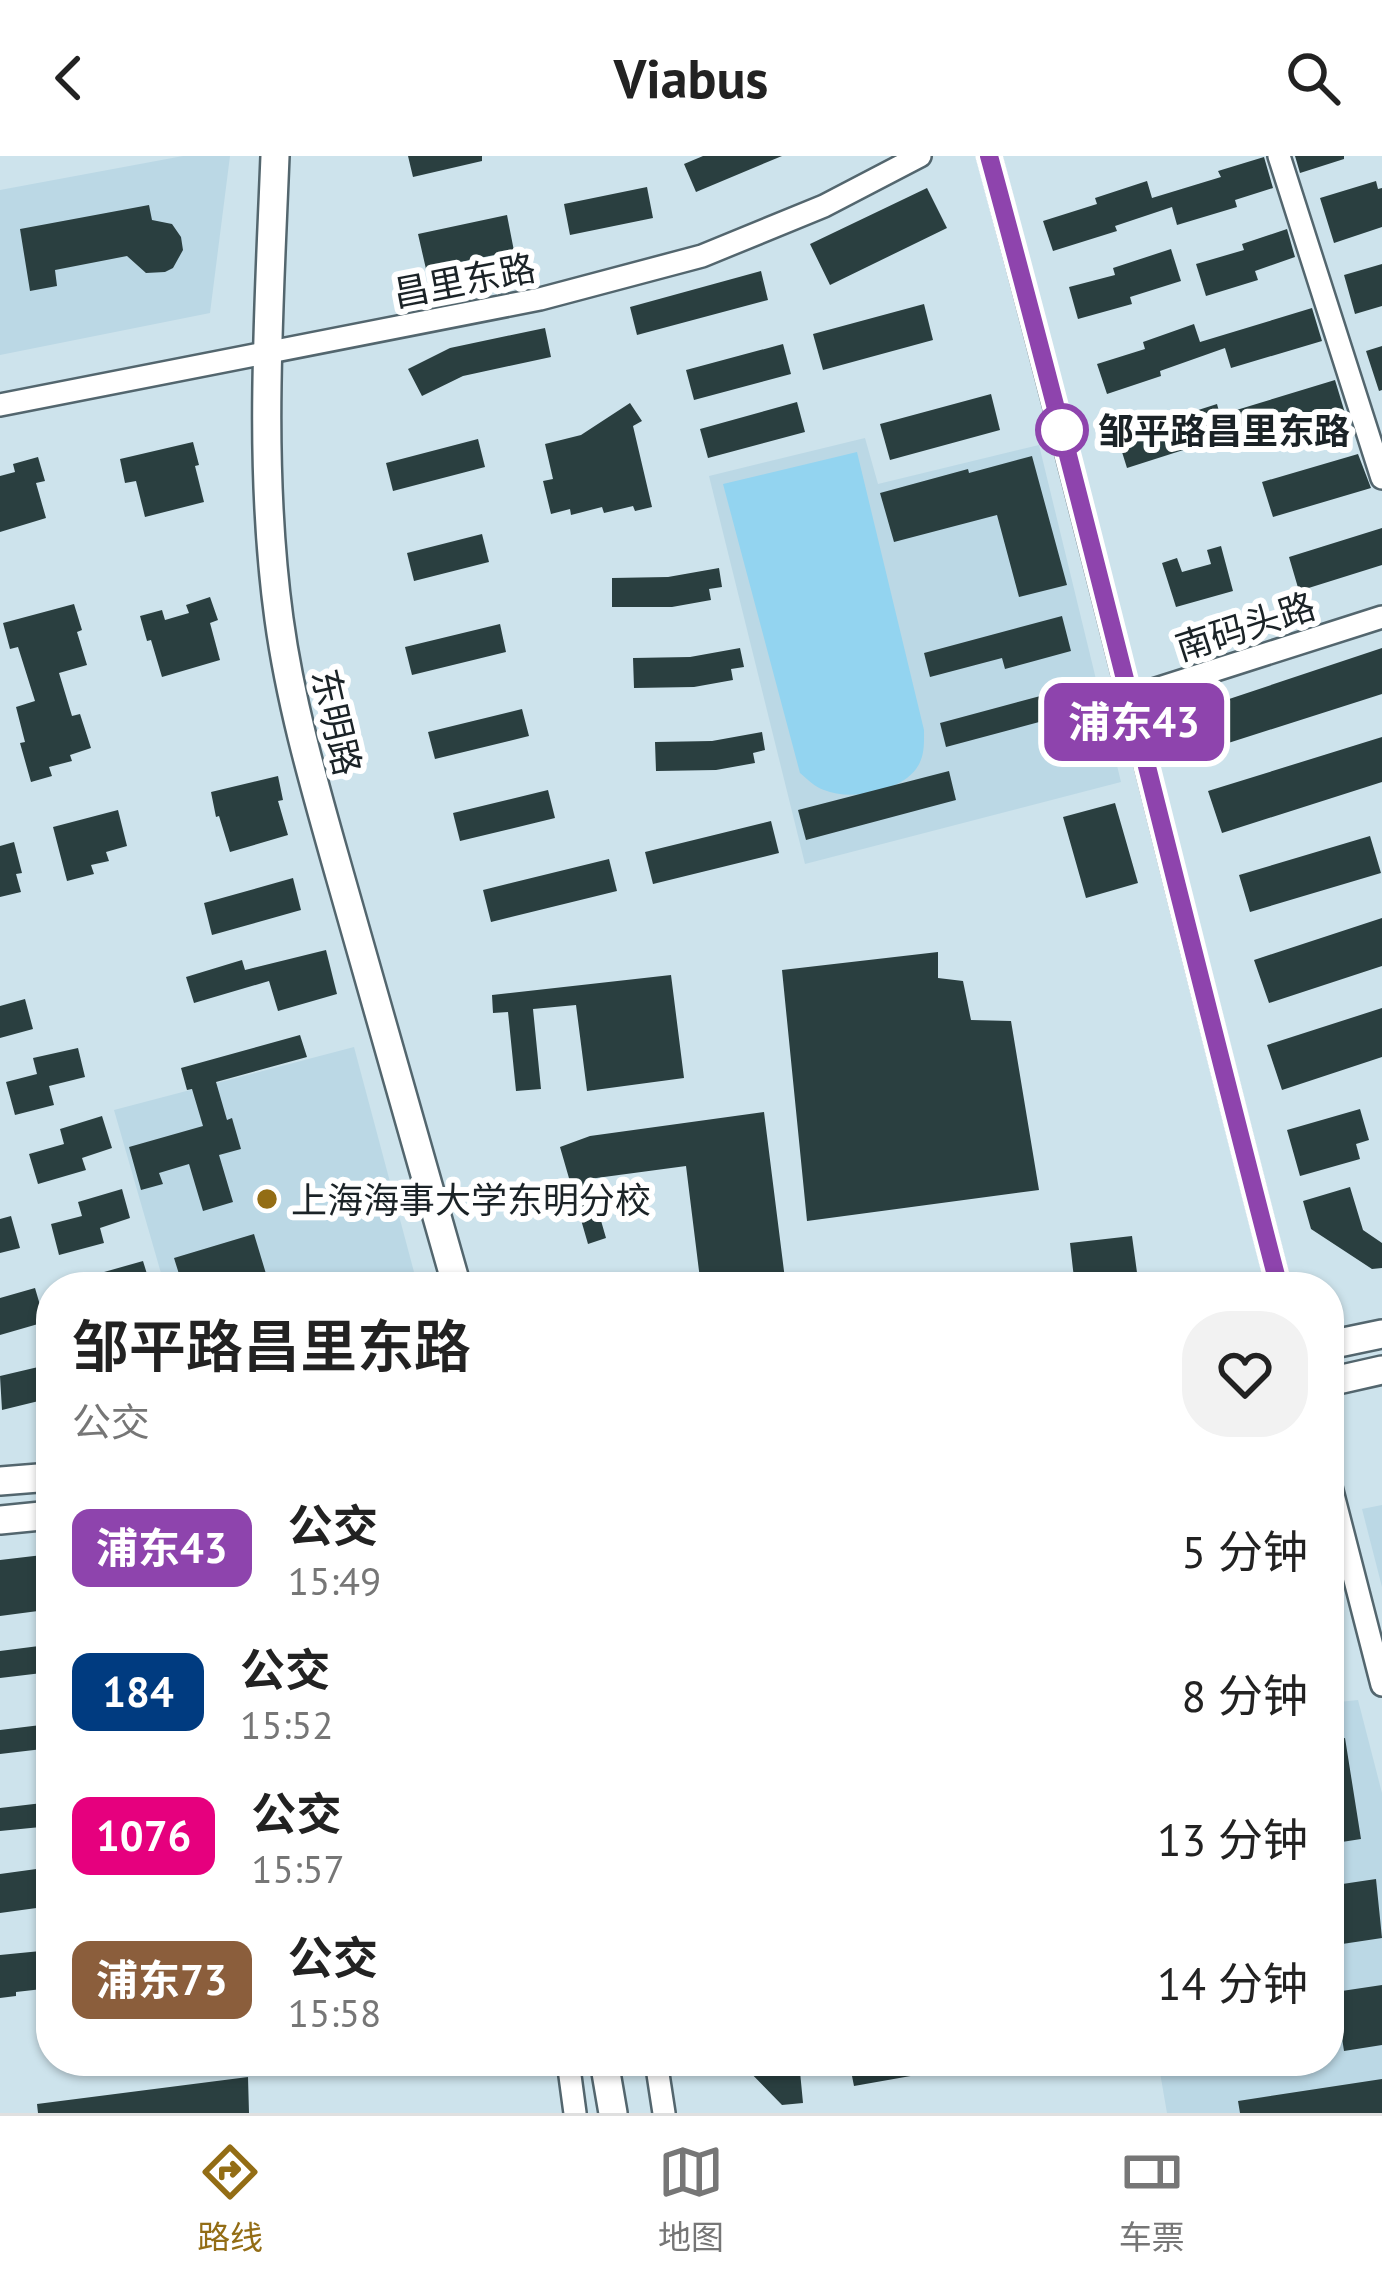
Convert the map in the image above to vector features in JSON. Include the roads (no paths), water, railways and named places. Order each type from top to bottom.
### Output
[{"type":"main road","name":"东明路","points":[[275,156],[267,352],[270,532],[279,623],[308,761],[453,1272]]},
{"type":"main road","points":[[1344,1343],[1382,1334]]},
{"type":"main road","points":[[1344,1379],[1382,1370]]},
{"type":"main road","points":[[0,1481],[36,1478]]},
{"type":"main road","points":[[0,1520],[36,1516]]},
{"type":"main road","points":[[607,2076],[612,2106]]},
{"type":"street","points":[[989,156],[1275,1272]]},
{"type":"street","points":[[1279,156],[1382,478]]},
{"type":"street","name":"昌里东路","points":[[0,404],[540,299],[702,256],[824,206],[913,158]]},
{"type":"street","name":"南码头路","points":[[1128,698],[1382,617]]},
{"type":"street","points":[[1344,1537],[1382,1685]]},
{"type":"street","points":[[570,2076],[574,2113]]},
{"type":"street","points":[[658,2076],[664,2113]]},
{"type":"place","name":"邹平路昌里东路","points":[[1062,430]]},
{"type":"place","name":"上海海事大学东明分校","points":[[267,1199]]}]
